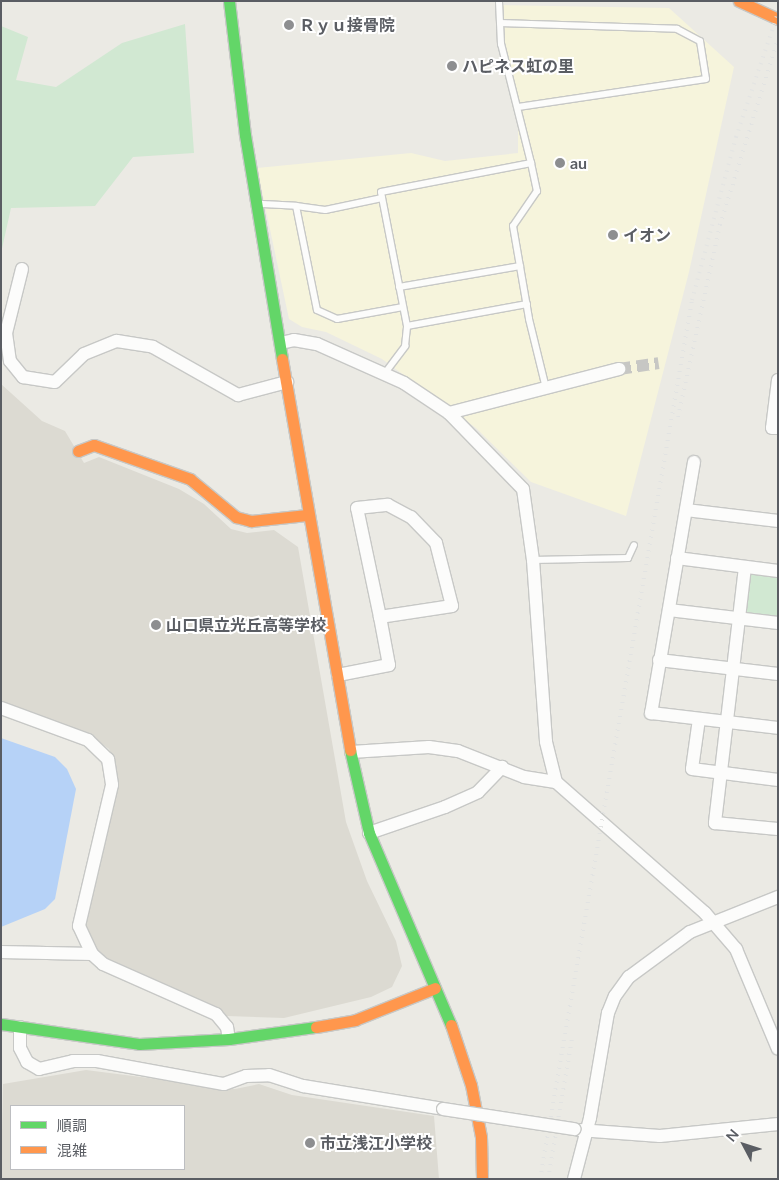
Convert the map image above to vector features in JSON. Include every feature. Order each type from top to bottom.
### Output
[{"type":"street","points":[[229,1],[245,135],[281,343],[307,514],[351,752],[369,833],[454,1031],[471,1085],[481,1137],[482,1179]]},
{"type":"street","points":[[739,1],[778,19]]},
{"type":"street","points":[[22,269],[6,333],[10,361],[23,377],[55,382],[84,354],[117,340],[153,347],[238,395],[287,382]]},
{"type":"street","points":[[281,343],[294,340],[317,344],[385,373],[449,412],[523,488],[533,560],[546,742],[556,782],[712,921],[736,949],[746,967],[778,1049]]},
{"type":"street","points":[[449,412],[619,369]]},
{"type":"street","points":[[778,380],[772,428],[778,428]]},
{"type":"street","points":[[78,451],[94,445],[190,479],[236,517],[251,521],[307,514]]},
{"type":"street","points":[[694,462],[651,713],[778,728]]},
{"type":"street","points":[[338,675],[388,665],[380,617],[356,508],[388,504],[412,517],[436,543],[452,606],[380,617]]},
{"type":"street","points":[[686,510],[778,521]]},
{"type":"street","points":[[677,558],[778,571]]},
{"type":"street","points":[[746,567],[715,823],[778,829]]},
{"type":"street","points":[[670,610],[778,623]]},
{"type":"street","points":[[660,660],[778,674]]},
{"type":"street","points":[[1,708],[88,740],[108,759],[112,785],[79,926],[92,954],[103,964],[216,1014],[227,1027],[229,1039]]},
{"type":"street","points":[[699,719],[692,769],[778,780]]},
{"type":"street","points":[[351,752],[429,747],[458,750],[537,780],[556,782]]},
{"type":"street","points":[[369,833],[445,807],[478,792],[502,767]]},
{"type":"street","points":[[574,1179],[580,1130],[608,1013],[615,996],[629,977],[653,957],[690,932],[712,921],[778,898]]},
{"type":"street","points":[[1,952],[92,954]]},
{"type":"street","points":[[1,1024],[139,1044],[229,1039],[355,1020],[435,988]]},
{"type":"street","points":[[20,1027],[20,1048],[27,1062],[39,1069],[73,1061],[97,1061],[224,1084],[246,1076],[269,1076],[303,1086],[442,1109],[580,1130],[660,1136],[778,1124]]},
{"type":"lane","points":[[499,1],[501,44],[532,162],[537,191],[513,226],[526,304],[546,388]]},
{"type":"lane","points":[[500,23],[677,29],[700,41],[706,79],[518,107]]},
{"type":"lane","points":[[385,373],[405,346],[407,326],[381,192],[532,162]]},
{"type":"lane","points":[[263,204],[325,210],[382,198]]},
{"type":"lane","points":[[296,206],[317,310],[337,319],[402,307]]},
{"type":"lane","points":[[399,287],[520,266]]},
{"type":"lane","points":[[407,326],[526,304]]},
{"type":"lane","points":[[533,560],[628,558],[634,545]]},
{"type":"shaded area","points":[[499,5],[669,8],[734,67],[689,272],[626,516],[531,482],[476,428],[382,359],[326,332],[302,327],[289,319],[257,168],[411,153],[445,161],[518,153],[518,107],[501,44]]},
{"type":"shaded area","name":"山口県立光丘高等学校","points":[[1,384],[42,421],[65,431],[84,463],[99,457],[179,489],[204,504],[231,529],[247,533],[274,530],[298,547],[346,822],[367,881],[396,941],[402,966],[392,987],[371,997],[284,1018],[227,1016],[100,957],[84,932],[116,782],[116,765],[109,749],[89,734],[1,703]]},
{"type":"shaded area","name":"市立浅江小学校","points":[[86,1070],[235,1089],[259,1084],[292,1095],[434,1116],[439,1179],[1,1179],[3,1084]]},
{"type":"green space","points":[[185,24],[194,153],[133,157],[95,206],[11,208],[1,253],[1,26],[28,37],[16,80],[56,87],[122,43]]},
{"type":"green space","points":[[748,571],[778,575],[778,617],[743,613]]},
{"type":"water","points":[[1,738],[55,757],[67,769],[76,789],[55,899],[45,909],[1,927]]},
{"type":"tunnel","points":[[619,369],[659,363]]},
{"type":"railway","points":[[540,1179],[692,300],[736,137],[778,13]]},
{"type":"railway","points":[[678,417],[720,225],[778,39]]},
{"type":"railway","points":[[548,1179],[572,1038]]},
{"type":"traffic: fast","points":[[229,1],[245,135],[282,359]]},
{"type":"traffic: fast","points":[[350,750],[369,833],[451,1025]]},
{"type":"traffic: fast","points":[[1,1024],[139,1044],[229,1039],[316,1027]]},
{"type":"traffic: slow","points":[[739,1],[778,19]]},
{"type":"traffic: slow","points":[[282,359],[350,750]]},
{"type":"traffic: slow","points":[[78,451],[94,445],[190,479],[236,517],[251,521],[307,515]]},
{"type":"traffic: slow","points":[[316,1027],[355,1020],[435,988]]},
{"type":"traffic: slow","points":[[451,1025],[471,1085],[481,1137],[482,1179]]},
{"type":"place","name":"Ｒｙｕ接骨院","points":[[289,25]]},
{"type":"place","name":"ハピネス虹の里","points":[[452,66]]},
{"type":"place","name":"au","points":[[560,163]]},
{"type":"place","name":"イオン","points":[[613,235]]},
{"type":"place","name":"山口県立光丘高等学校","points":[[156,625]]},
{"type":"place","name":"市立浅江小学校","points":[[310,1143]]}]
